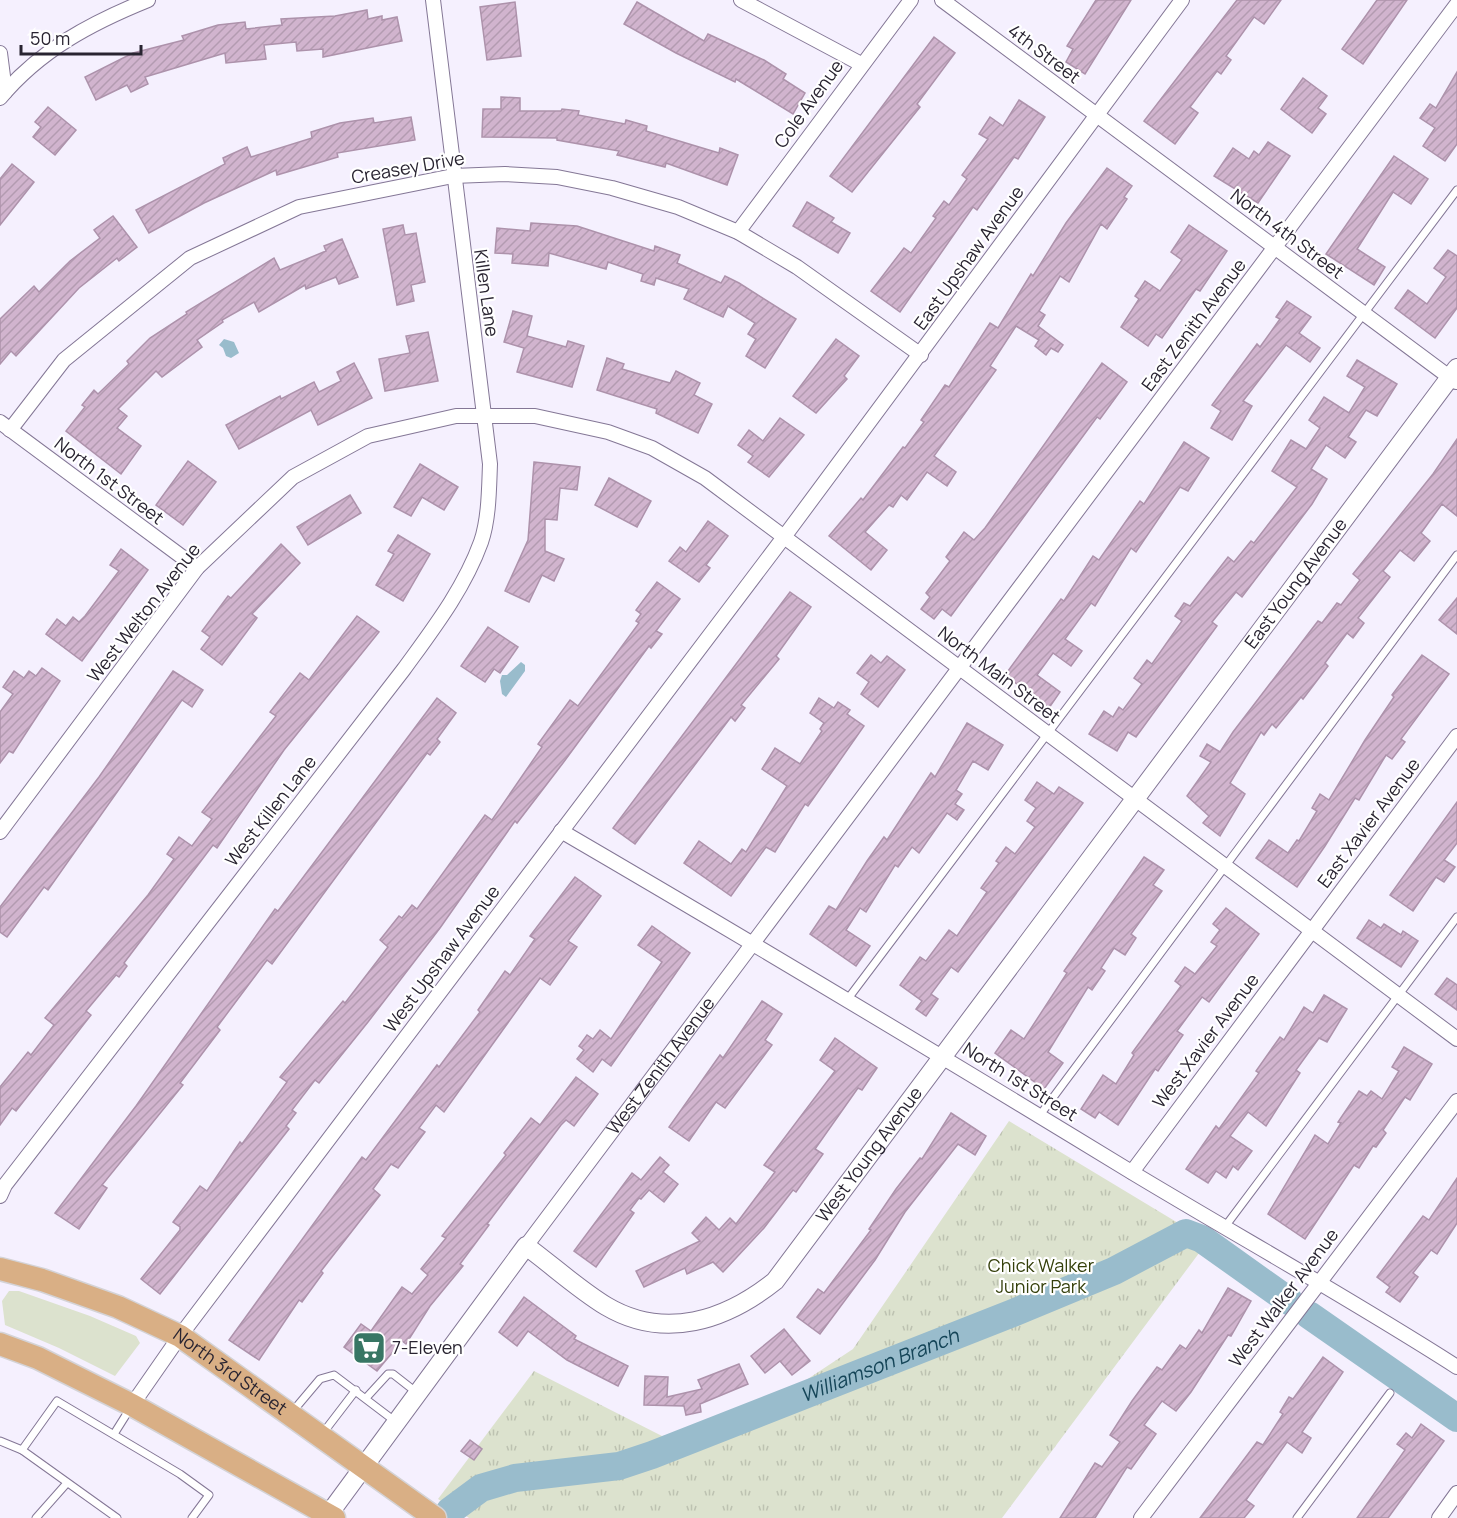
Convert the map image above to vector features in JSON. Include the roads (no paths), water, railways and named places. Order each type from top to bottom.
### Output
[{"type":"main road","name":"North 3rd Street","points":[[0,1269],[42,1280],[118,1307],[180,1336],[435,1518]]},
{"type":"main road","points":[[0,1344],[38,1358],[132,1405],[330,1517]]},
{"type":"street","points":[[3,95],[35,61],[70,37],[98,20],[148,0]]},
{"type":"street","name":"Killen Lane","points":[[433,0],[453,176],[485,415]]},
{"type":"street","points":[[741,0],[861,64]]},
{"type":"street","name":"Cole Avenue","points":[[738,232],[861,64],[911,0]]},
{"type":"street","name":"4th Street","points":[[942,0],[1095,115]]},
{"type":"street","name":"East Upshaw Avenue","points":[[784,537],[1182,0]]},
{"type":"street","name":"East Zenith Avenue","points":[[961,668],[1457,4]]},
{"type":"street","points":[[0,53],[3,95]]},
{"type":"street","name":"North 4th Street","points":[[1095,115],[1364,314],[1455,376]]},
{"type":"street","name":"Creasey Drive","points":[[5,426],[64,360],[190,258],[299,207],[453,176],[506,174],[556,177],[612,188],[678,207],[738,232],[851,304],[921,355]]},
{"type":"street","name":"East Young Avenue","points":[[1136,801],[1455,376]]},
{"type":"street","name":"North Main Street","points":[[485,415],[515,414],[573,422],[652,448],[684,464],[961,668],[1310,932],[1457,1039]]},
{"type":"street","name":"West Welton Avenue","points":[[0,832],[197,568],[293,477],[368,436],[456,416],[485,415]]},
{"type":"street","name":"West Killen Lane","points":[[0,1196],[12,1175],[446,610],[481,541],[490,464],[485,415]]},
{"type":"street","name":"North 1st Street","points":[[5,426],[197,568]]},
{"type":"street","name":"West Upshaw Avenue","points":[[132,1405],[180,1336],[784,537]]},
{"type":"street","name":"West Zenith Avenue","points":[[330,1517],[363,1467],[526,1246],[961,668]]},
{"type":"street","name":"East Xavier Avenue","points":[[1310,932],[1457,736]]},
{"type":"street","name":"West Young Avenue","points":[[526,1246],[607,1306],[628,1316],[655,1324],[676,1325],[722,1315],[749,1302],[775,1281],[1136,801]]},
{"type":"street","name":"North 1st Street","points":[[561,831],[846,1001],[943,1055],[1224,1228],[1453,1365]]},
{"type":"street","name":"West Xavier Avenue","points":[[1132,1172],[1310,932]]},
{"type":"street","name":"West Walker Avenue","points":[[1141,1518],[1457,1101]]},
{"type":"street","points":[[1453,1365],[1457,1349]]},
{"type":"street","points":[[1439,1518],[1457,1493]]},
{"type":"lane","points":[[846,1001],[1457,190]]},
{"type":"lane","points":[[1040,1115],[1457,555]]},
{"type":"lane","points":[[1224,1228],[1457,917]]},
{"type":"lane","points":[[366,1398],[388,1374],[393,1374],[417,1393]]},
{"type":"lane","points":[[290,1415],[320,1378],[334,1375],[396,1422]]},
{"type":"lane","points":[[321,1436],[356,1390]]},
{"type":"lane","points":[[1297,1518],[1390,1393]]},
{"type":"lane","points":[[22,1450],[57,1401],[114,1434],[209,1495],[192,1518]]},
{"type":"lane","points":[[114,1434],[132,1405]]},
{"type":"lane","points":[[0,1441],[22,1450],[117,1518]]},
{"type":"lane","points":[[36,1518],[68,1483]]},
{"type":"water","points":[[224,339],[234,342],[239,353],[231,358],[226,356],[219,345]]},
{"type":"water","points":[[521,662],[525,665],[525,671],[506,697],[502,694],[500,681],[502,675],[507,675]]},
{"type":"waterway","name":"Williamson Branch","points":[[450,1511],[481,1488],[515,1478],[619,1466],[652,1455],[1013,1313],[1114,1271],[1186,1233],[1202,1239],[1289,1301]]},
{"type":"waterway","name":"Williamson Branch","points":[[1309,1315],[1457,1418]]},
{"type":"place","name":"7-Eleven","points":[[369,1348]]},
{"type":"park label","name":"Chick Walker Junior Park","points":[[1041,1276]]}]
